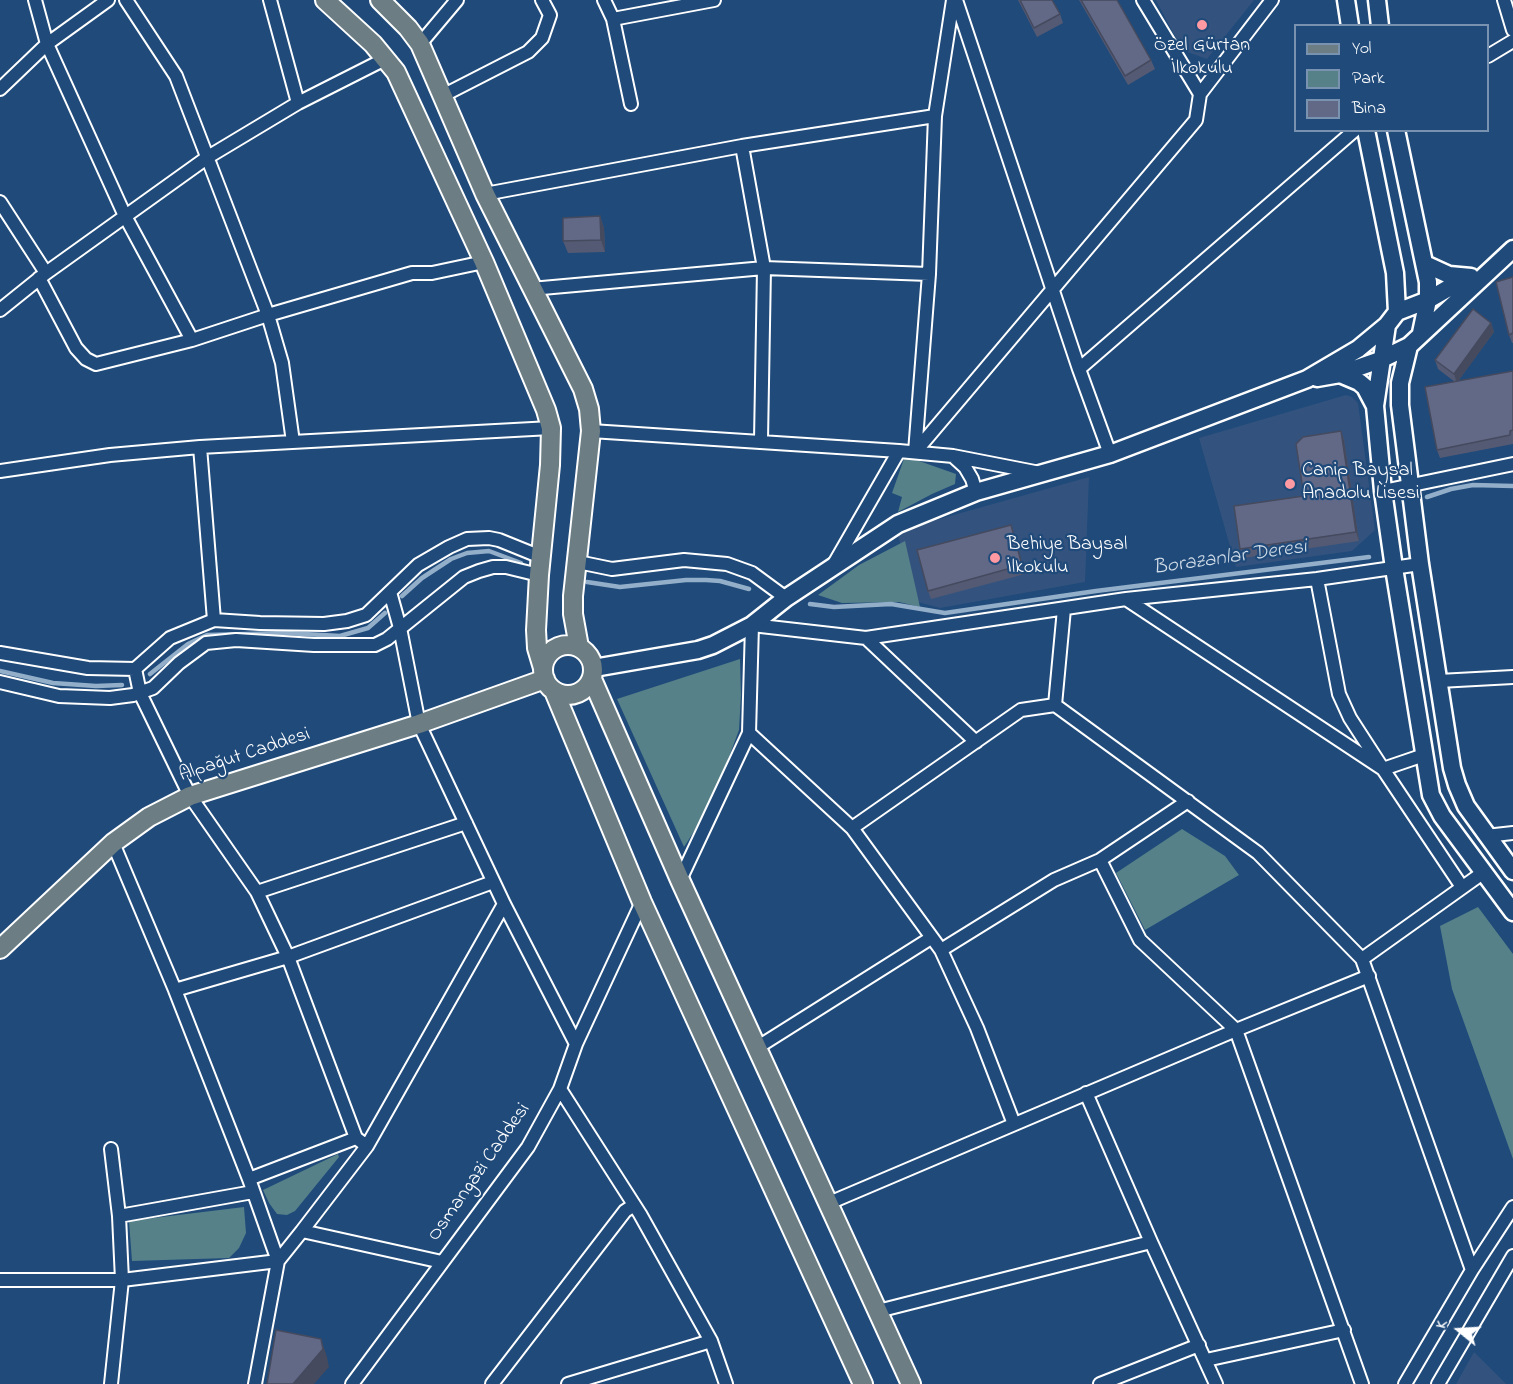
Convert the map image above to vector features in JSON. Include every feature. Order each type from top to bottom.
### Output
[{"type":"main road","points":[[325,0],[387,58],[396,72],[484,262],[546,410],[551,428],[550,465],[536,630],[537,648],[547,680],[642,902],[863,1384]]},
{"type":"main road","points":[[380,0],[408,28],[420,44],[485,194],[583,389],[589,409],[591,430],[573,596],[573,614],[579,647],[591,659],[593,674],[680,880],[911,1384]]},
{"type":"main road","points":[[1346,0],[1350,24]]},
{"type":"main road","points":[[1377,0],[1380,24]]},
{"type":"main road","points":[[1365,132],[1395,273],[1398,312]]},
{"type":"main road","points":[[1396,132],[1425,264],[1428,300],[1421,333]]},
{"type":"main road","points":[[1307,379],[1340,374],[1380,360],[1409,346],[1513,249]]},
{"type":"main road","points":[[1425,264],[1449,275],[1466,278],[1487,275]]},
{"type":"main road","points":[[579,647],[563,645],[555,648],[545,660],[547,680],[568,696],[584,691],[593,674],[699,650],[752,625],[786,598],[898,524],[976,492],[1110,454],[1307,379],[1358,349],[1387,325],[1398,312],[1428,300],[1466,278]]},
{"type":"main road","points":[[1387,325],[1375,406],[1383,491],[1394,568],[1431,795],[1434,805],[1513,912]]},
{"type":"main road","points":[[1409,346],[1400,383],[1400,405],[1420,564],[1452,768],[1456,785],[1466,806],[1513,871]]},
{"type":"main road","points":[[1340,374],[1365,387],[1375,406]]},
{"type":"main road","name":"Alpağut Caddesi","points":[[0,949],[113,843],[149,817],[190,796],[418,724],[547,680]]},
{"type":"street","points":[[35,0],[47,44],[125,216],[192,340]]},
{"type":"street","points":[[0,89],[47,44],[108,0]]},
{"type":"street","points":[[126,0],[176,76],[268,315],[282,363],[293,442]]},
{"type":"street","points":[[270,0],[298,103]]},
{"type":"street","points":[[420,44],[457,0]]},
{"type":"street","points":[[442,96],[528,52],[542,38],[550,15],[542,0]]},
{"type":"street","points":[[604,0],[613,19],[631,104]]},
{"type":"street","points":[[613,19],[714,0]]},
{"type":"street","points":[[915,452],[929,274],[935,116],[955,0]]},
{"type":"street","points":[[955,0],[1052,291],[1110,454]]},
{"type":"street","points":[[1143,0],[1200,94]]},
{"type":"street","points":[[915,452],[1196,120],[1200,94],[1272,0]]},
{"type":"street","points":[[1504,0],[1513,30]]},
{"type":"street","points":[[1489,55],[1513,41]]},
{"type":"street","points":[[0,310],[43,275],[208,158],[298,103],[387,58]]},
{"type":"street","points":[[485,194],[742,146],[935,116]]},
{"type":"street","points":[[1079,369],[1353,132]]},
{"type":"street","points":[[742,146],[764,268],[761,440]]},
{"type":"street","points":[[0,202],[43,275],[76,348],[86,359],[96,364],[192,340],[412,273],[432,273],[484,262]]},
{"type":"street","points":[[531,289],[764,268],[929,274]]},
{"type":"street","points":[[0,471],[111,455],[200,447],[551,428]]},
{"type":"street","points":[[591,430],[915,452],[953,456],[1041,473]]},
{"type":"street","points":[[200,447],[214,620]]},
{"type":"street","points":[[834,565],[899,451]]},
{"type":"street","points":[[953,456],[972,479],[976,492]]},
{"type":"street","points":[[1383,491],[1513,464]]},
{"type":"street","points":[[0,653],[88,668],[135,669],[170,638],[214,620],[324,624],[347,621],[366,615],[404,577],[425,560],[467,539],[499,540],[540,566]]},
{"type":"street","points":[[578,562],[612,569],[684,560],[727,564],[752,573],[786,598]]},
{"type":"street","points":[[680,880],[749,733],[752,625],[866,638],[1126,599],[1317,579],[1420,564]]},
{"type":"street","points":[[0,682],[59,696],[110,698],[140,693],[153,688],[179,663],[206,643],[236,640],[360,646],[381,642],[464,577],[493,567],[540,566]]},
{"type":"street","points":[[1317,579],[1339,694],[1350,718],[1462,887]]},
{"type":"street","points":[[390,592],[400,628],[418,724],[504,904],[576,1044]]},
{"type":"street","points":[[1126,599],[1383,770]]},
{"type":"street","points":[[1054,705],[1064,609]]},
{"type":"street","points":[[866,638],[976,742]]},
{"type":"street","points":[[135,669],[140,693],[190,796],[257,892],[288,957],[356,1138],[367,1146]]},
{"type":"street","points":[[1439,681],[1513,677]]},
{"type":"street","points":[[852,828],[1021,710],[1054,705],[1258,853],[1362,959],[1472,1270]]},
{"type":"street","points":[[749,733],[852,828],[941,950],[977,1028],[1014,1124]]},
{"type":"street","points":[[1383,770],[1424,755]]},
{"type":"street","points":[[941,950],[1054,880],[1100,860],[1188,801]]},
{"type":"street","points":[[257,892],[466,824]]},
{"type":"street","points":[[1486,836],[1513,833]]},
{"type":"street","points":[[113,843],[175,990],[249,1179],[278,1261]]},
{"type":"street","points":[[1100,860],[1140,940],[1236,1030],[1362,1384]]},
{"type":"street","points":[[1362,959],[1484,872]]},
{"type":"street","points":[[175,990],[288,957],[494,882]]},
{"type":"street","name":"Osmangazi Caddesi","points":[[352,1384],[528,1146],[560,1089],[576,1044],[642,902]]},
{"type":"street","points":[[255,1384],[278,1261],[367,1146],[504,904]]},
{"type":"street","points":[[758,1047],[931,938]]},
{"type":"street","points":[[829,1203],[1086,1093],[1369,976]]},
{"type":"street","points":[[560,1089],[634,1205],[711,1341],[726,1384]]},
{"type":"street","points":[[1086,1093],[1216,1384]]},
{"type":"street","points":[[249,1179],[356,1138]]},
{"type":"street","points":[[111,1149],[119,1216],[122,1280],[111,1384]]},
{"type":"street","points":[[119,1216],[253,1192]]},
{"type":"street","points":[[492,1384],[625,1211],[634,1205]]},
{"type":"street","points":[[1405,1384],[1472,1270],[1513,1207]]},
{"type":"street","points":[[302,1231],[442,1262]]},
{"type":"street","points":[[878,1311],[1151,1242]]},
{"type":"street","points":[[1438,1384],[1513,1256]]},
{"type":"street","points":[[0,1280],[122,1280],[278,1261]]},
{"type":"street","points":[[1206,1360],[1344,1330]]},
{"type":"street","points":[[568,1384],[711,1341]]},
{"type":"street","points":[[1100,1384],[1199,1345]]},
{"type":"shaded area","name":"Özel Gürtan İlkokulu","points":[[1156,0],[1254,0],[1207,59],[1182,50]]},
{"type":"shaded area","name":"Canip Baysal Anadolu Lisesi","points":[[1346,395],[1358,403],[1375,530],[1352,551],[1236,567],[1199,438]]},
{"type":"shaded area","name":"Behiye Baysal İlkokulu","points":[[1089,477],[1085,582],[940,608],[914,601],[898,535],[911,527]]},
{"type":"shaded area","points":[[1474,1352],[1506,1384],[1456,1384]]},
{"type":"green space","points":[[905,456],[956,474],[955,484],[898,512],[902,497],[892,493]]},
{"type":"green space","points":[[905,541],[920,607],[899,602],[842,603],[818,595],[859,565]]},
{"type":"green space","points":[[740,659],[739,730],[711,805],[684,847],[617,699]]},
{"type":"green space","points":[[1182,829],[1225,856],[1239,875],[1145,930],[1116,873]]},
{"type":"green space","points":[[1478,907],[1513,954],[1513,1159],[1452,989],[1440,926]]},
{"type":"green space","points":[[338,1154],[339,1157],[295,1211],[287,1215],[277,1214],[263,1190]]},
{"type":"green space","points":[[244,1207],[246,1233],[239,1248],[229,1258],[132,1261],[129,1221]]},
{"type":"building","points":[[1020,0],[1052,0],[1060,14],[1034,28]]},
{"type":"building","points":[[1081,0],[1117,0],[1151,60],[1125,76]]},
{"type":"building","points":[[600,216],[601,240],[563,241],[563,218]]},
{"type":"building","points":[[1513,277],[1513,333],[1509,335],[1496,282]]},
{"type":"building","points":[[1473,309],[1491,323],[1454,374],[1435,360]]},
{"type":"building","points":[[1513,371],[1513,430],[1510,431],[1510,435],[1437,450],[1425,387]]},
{"type":"building","points":[[1341,431],[1356,532],[1240,549],[1234,506],[1304,496],[1296,444],[1303,437]]},
{"type":"building","points":[[1011,525],[1022,565],[928,591],[917,550]]},
{"type":"building","points":[[276,1330],[321,1339],[323,1349],[293,1384],[267,1384]]},
{"type":"waterway","name":"Borazanlar Deresi","points":[[1427,497],[1473,485],[1513,486]]},
{"type":"waterway","name":"Borazanlar Deresi","points":[[402,596],[422,578],[451,559],[467,553],[489,551],[521,563]]},
{"type":"waterway","name":"Borazanlar Deresi","points":[[810,604],[834,607],[891,604],[945,613],[1096,591],[1369,557]]},
{"type":"waterway","name":"Borazanlar Deresi","points":[[587,582],[620,587],[706,580],[720,581],[749,589]]},
{"type":"waterway","name":"Borazanlar Deresi","points":[[150,674],[188,644],[207,635],[286,633],[340,636],[368,628],[385,613]]},
{"type":"waterway","name":"Borazanlar Deresi","points":[[0,671],[53,683],[122,685]]},
{"type":"place","name":"Özel Gürtan İlkokulu","points":[[1202,25]]},
{"type":"place","name":"Canip Baysal Anadolu Lisesi","points":[[1290,484]]},
{"type":"place","name":"Behiye Baysal İlkokulu","points":[[995,558]]}]
